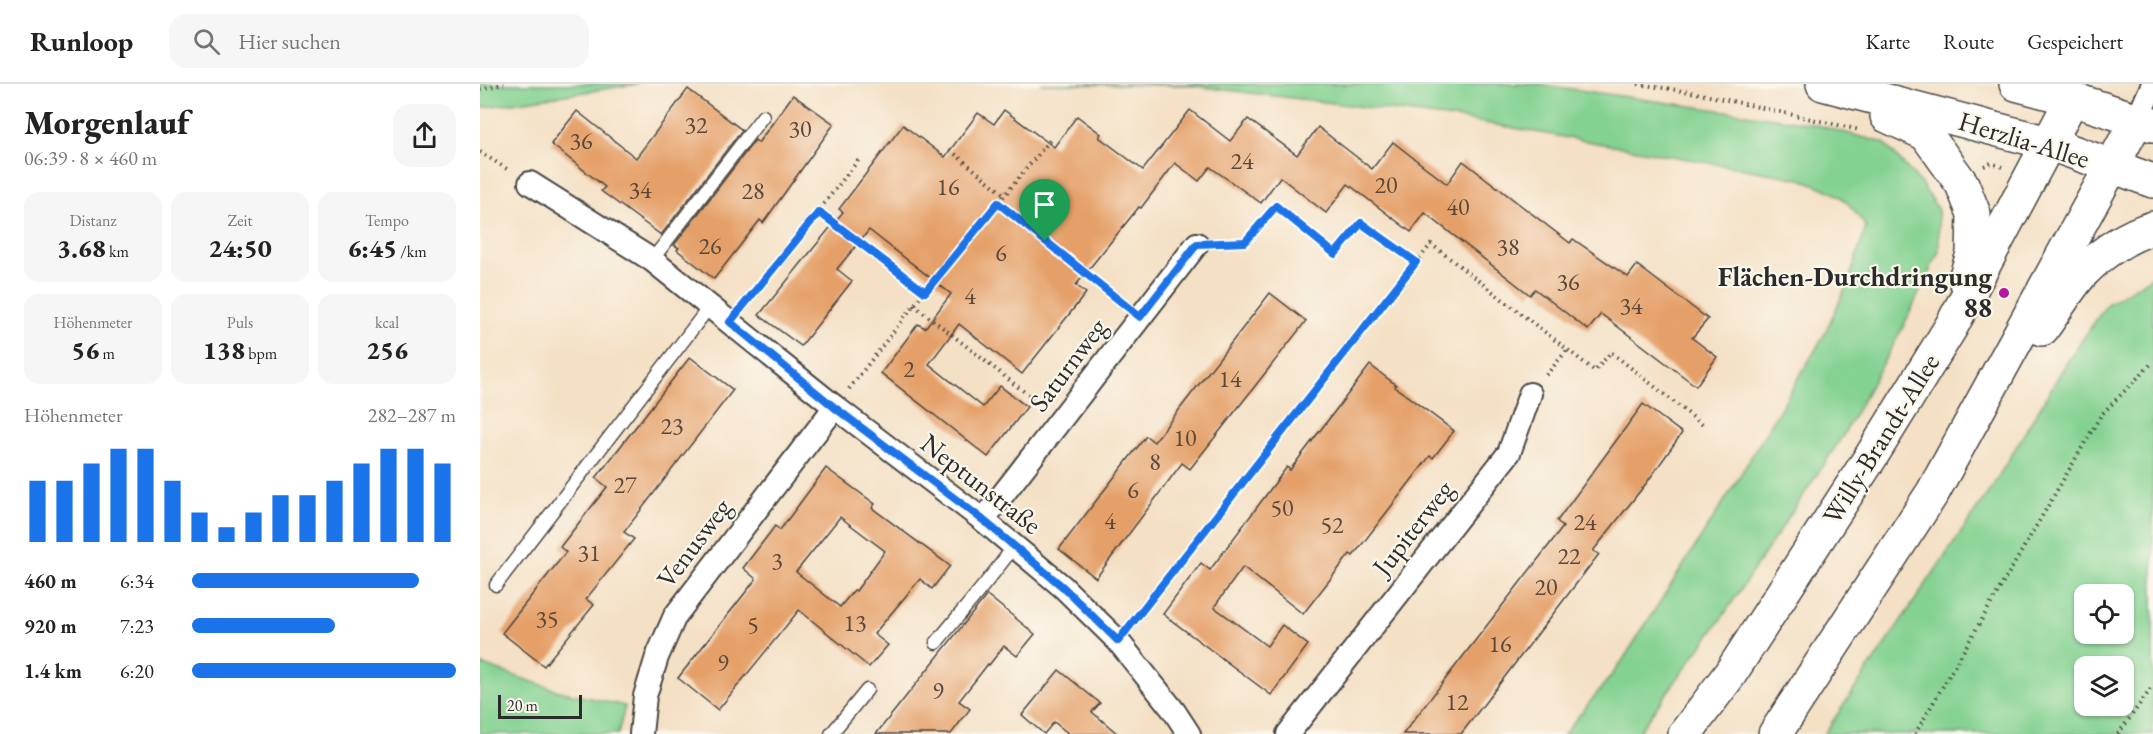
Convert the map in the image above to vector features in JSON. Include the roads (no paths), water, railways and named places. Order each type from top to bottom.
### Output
[{"type":"main road","name":"Herzlia-Allee","points":[[1822,84],[2049,143],[2153,182]]},
{"type":"main road","points":[[1822,84],[1926,134],[1962,184],[1974,214],[1973,254],[1950,327]]},
{"type":"main road","name":"Herzlia-Allee","points":[[2016,84],[2078,92],[2145,122]]},
{"type":"main road","name":"Willy-Brandt-Allee","points":[[1685,734],[1730,674],[1872,455],[1950,327],[2078,92]]},
{"type":"main road","points":[[1775,734],[1933,492],[2111,166],[2145,122]]},
{"type":"main road","points":[[1953,456],[2084,270],[2137,233],[2153,228]]},
{"type":"street","points":[[2145,122],[2153,84]]},
{"type":"street","name":"Neptunstraße","points":[[530,183],[652,260],[834,407],[983,520],[1063,587],[1118,641],[1174,711],[1189,734]]},
{"type":"street","name":"Saturnweg","points":[[983,520],[1197,244]]},
{"type":"street","name":"Jupiterweg","points":[[1288,734],[1509,453],[1530,394]]},
{"type":"street","name":"Venusweg","points":[[641,734],[645,696],[657,657],[675,616],[834,407]]},
{"type":"lane","points":[[652,260],[763,116]]},
{"type":"lane","points":[[496,585],[710,306]]},
{"type":"lane","points":[[936,643],[1014,546]]},
{"type":"lane","points":[[831,734],[867,690]]},
{"type":"place","name":"Flächen-Durchdringung 88","points":[[2004,293]]}]
